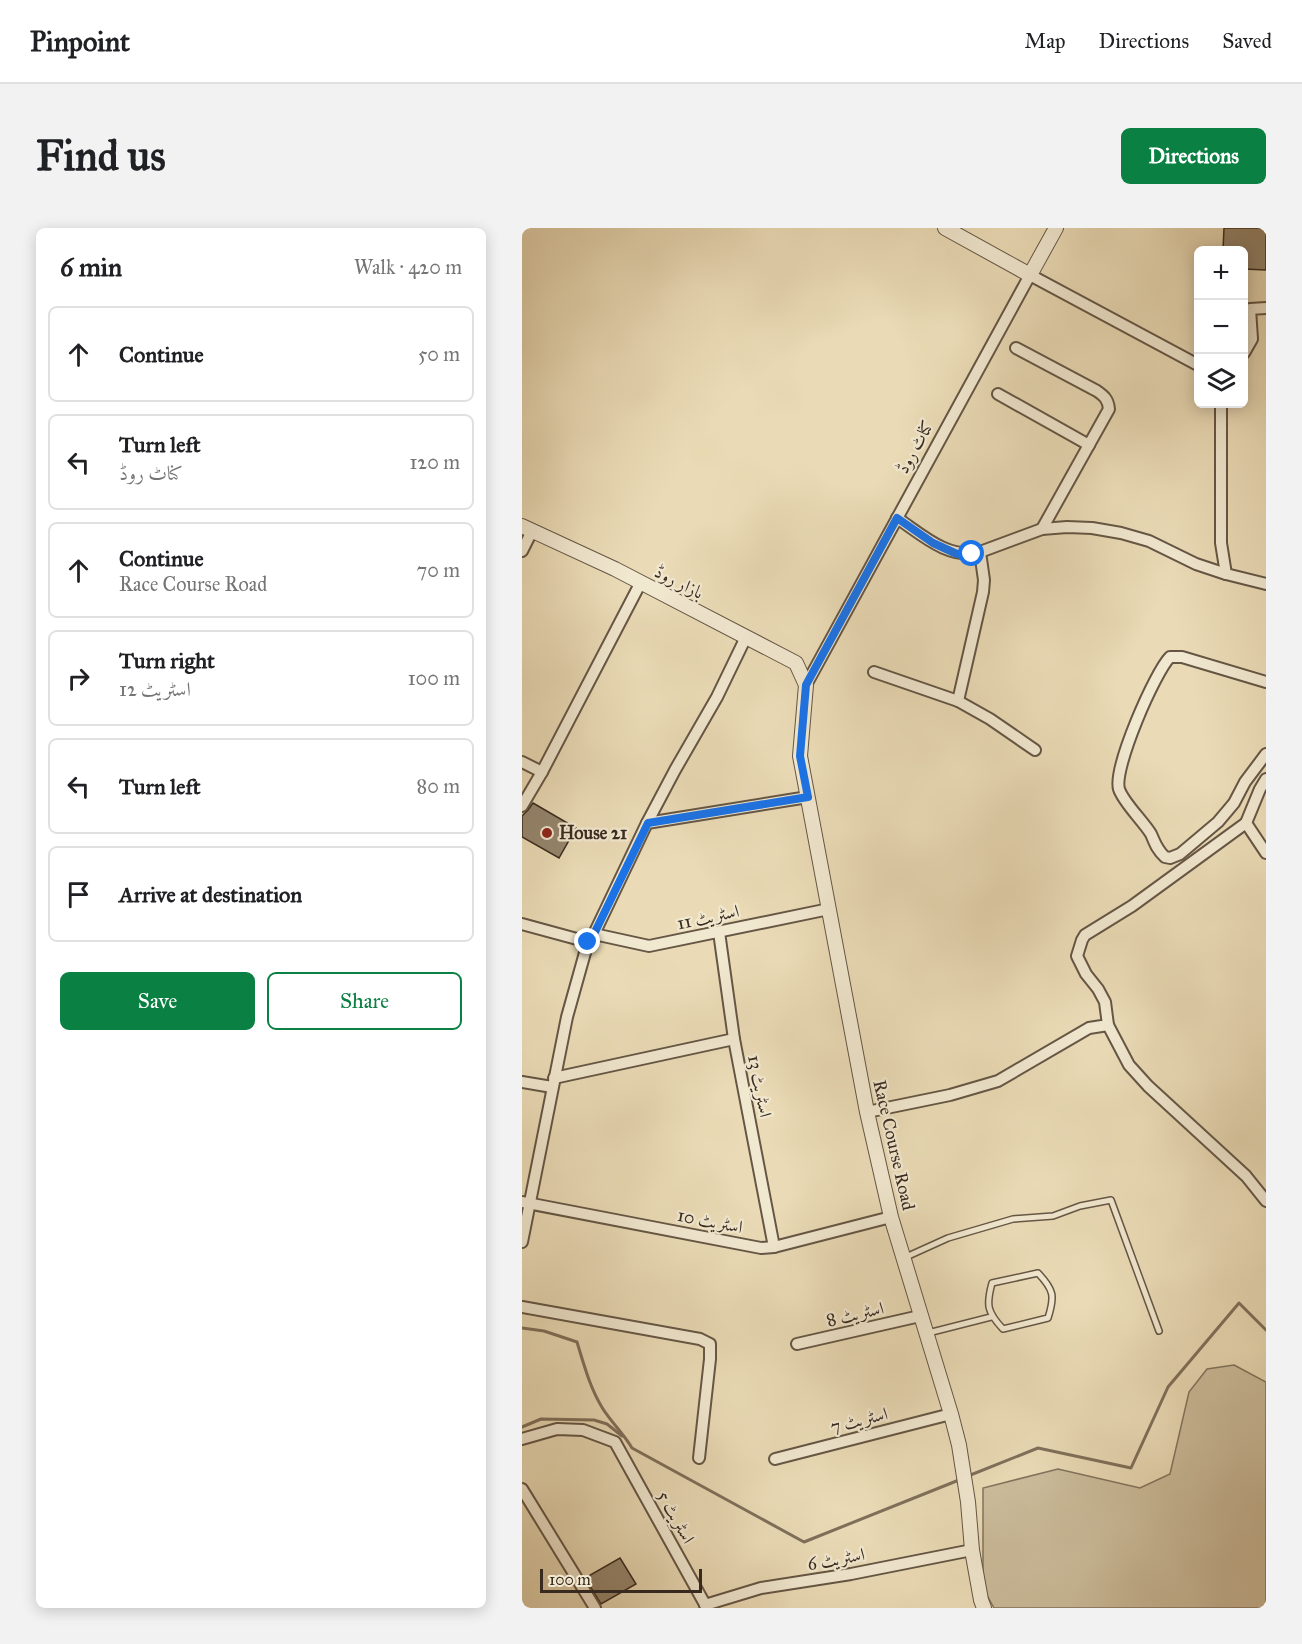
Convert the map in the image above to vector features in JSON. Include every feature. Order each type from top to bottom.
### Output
[{"type":"street","points":[[945,228],[1194,363]]},
{"type":"street","name":"کناٹ روڈ","points":[[806,685],[1056,228]]},
{"type":"street","points":[[1248,346],[1252,339],[1250,309],[1266,308]]},
{"type":"street","points":[[1016,348],[1106,397],[1108,402],[1109,409],[1042,529]]},
{"type":"street","points":[[998,394],[1089,445]]},
{"type":"street","points":[[1221,408],[1221,543],[1226,574]]},
{"type":"street","points":[[897,518],[933,543],[957,554],[980,552],[1042,529],[1092,528],[1121,533],[1149,542],[1196,564],[1266,584]]},
{"type":"street","points":[[522,551],[527,528]]},
{"type":"street","name":"بازار روڈ","points":[[527,528],[641,582],[796,663],[806,685]]},
{"type":"street","points":[[958,701],[983,592],[984,580],[980,552]]},
{"type":"street","points":[[522,806],[641,582]]},
{"type":"street","points":[[522,1242],[526,1203],[567,1017],[591,938],[675,770],[717,697],[746,636]]},
{"type":"street","points":[[1266,682],[1182,657],[1170,657],[1149,693],[1128,745],[1119,779],[1119,789],[1151,834],[1157,849],[1165,857],[1176,857],[1227,813],[1245,782],[1266,754]]},
{"type":"street","points":[[874,672],[958,701],[990,719],[1035,750]]},
{"type":"street","name":"Race Course Road","points":[[806,685],[800,756],[867,1113],[891,1217],[959,1445],[972,1550],[984,1608]]},
{"type":"street","points":[[522,762],[542,772]]},
{"type":"street","points":[[1266,779],[1246,823],[1132,906],[1085,935],[1077,956],[1086,974],[1098,989],[1104,1002],[1108,1025],[1120,1052],[1129,1065],[1148,1086],[1246,1176],[1266,1201]]},
{"type":"street","points":[[648,823],[808,797]]},
{"type":"street","points":[[1246,823],[1266,853]]},
{"type":"street","name":"اسٹریٹ 11","points":[[522,924],[591,938],[649,946],[829,909]]},
{"type":"street","name":"اسٹریٹ 13","points":[[718,932],[734,1039],[774,1247]]},
{"type":"street","points":[[867,1113],[950,1095],[998,1081],[1089,1028],[1108,1025]]},
{"type":"street","points":[[522,1082],[553,1083],[734,1039]]},
{"type":"street","name":"اسٹریٹ 10","points":[[526,1203],[761,1248],[774,1247],[891,1217]]},
{"type":"street","points":[[522,1307],[700,1339],[710,1344],[699,1458]]},
{"type":"street","name":"اسٹریٹ 8","points":[[797,1344],[921,1316]]},
{"type":"street","name":"اسٹریٹ 7","points":[[775,1459],[951,1414]]},
{"type":"street","name":"اسٹریٹ 5","points":[[522,1439],[557,1429],[583,1430],[615,1442],[706,1606]]},
{"type":"street","points":[[522,1489],[595,1608]]},
{"type":"street","name":"اسٹریٹ 6","points":[[706,1606],[761,1588],[850,1575],[972,1550]]},
{"type":"lane","points":[[904,1258],[948,1238],[1013,1219],[1053,1216],[1080,1206],[1111,1200],[1159,1331]]},
{"type":"lane","points":[[1038,1273],[1049,1285],[1053,1302],[1048,1318],[1003,1329],[991,1317],[988,1297],[992,1283],[1038,1273]]},
{"type":"lane","points":[[926,1333],[991,1317]]},
{"type":"shaded area","points":[[1234,1365],[1266,1382],[1266,1608],[994,1608],[983,1588],[983,1488],[1058,1469],[1140,1488],[1170,1474],[1189,1392],[1207,1369]]},
{"type":"building","points":[[1224,228],[1266,228],[1266,270],[1248,269],[1248,246],[1223,246]]},
{"type":"building","name":"House 21","points":[[533,803],[576,828],[559,858],[522,837],[522,816]]},
{"type":"building","points":[[620,1558],[636,1584],[601,1604],[585,1578]]},
{"type":"waterway","points":[[968,1476],[1038,1448],[1131,1468],[1168,1387],[1239,1303],[1266,1330]]},
{"type":"waterway","points":[[522,1328],[544,1331],[577,1342],[598,1401],[632,1448],[804,1542],[959,1480]]},
{"type":"waterway","points":[[522,1427],[541,1419],[594,1420],[607,1424],[622,1436]]},
{"type":"place","name":"House 21","points":[[547,833]]},
{"type":"route","points":[[588,942],[648,823],[808,797],[800,756],[806,685],[897,518],[933,543],[957,554],[972,554]]}]
